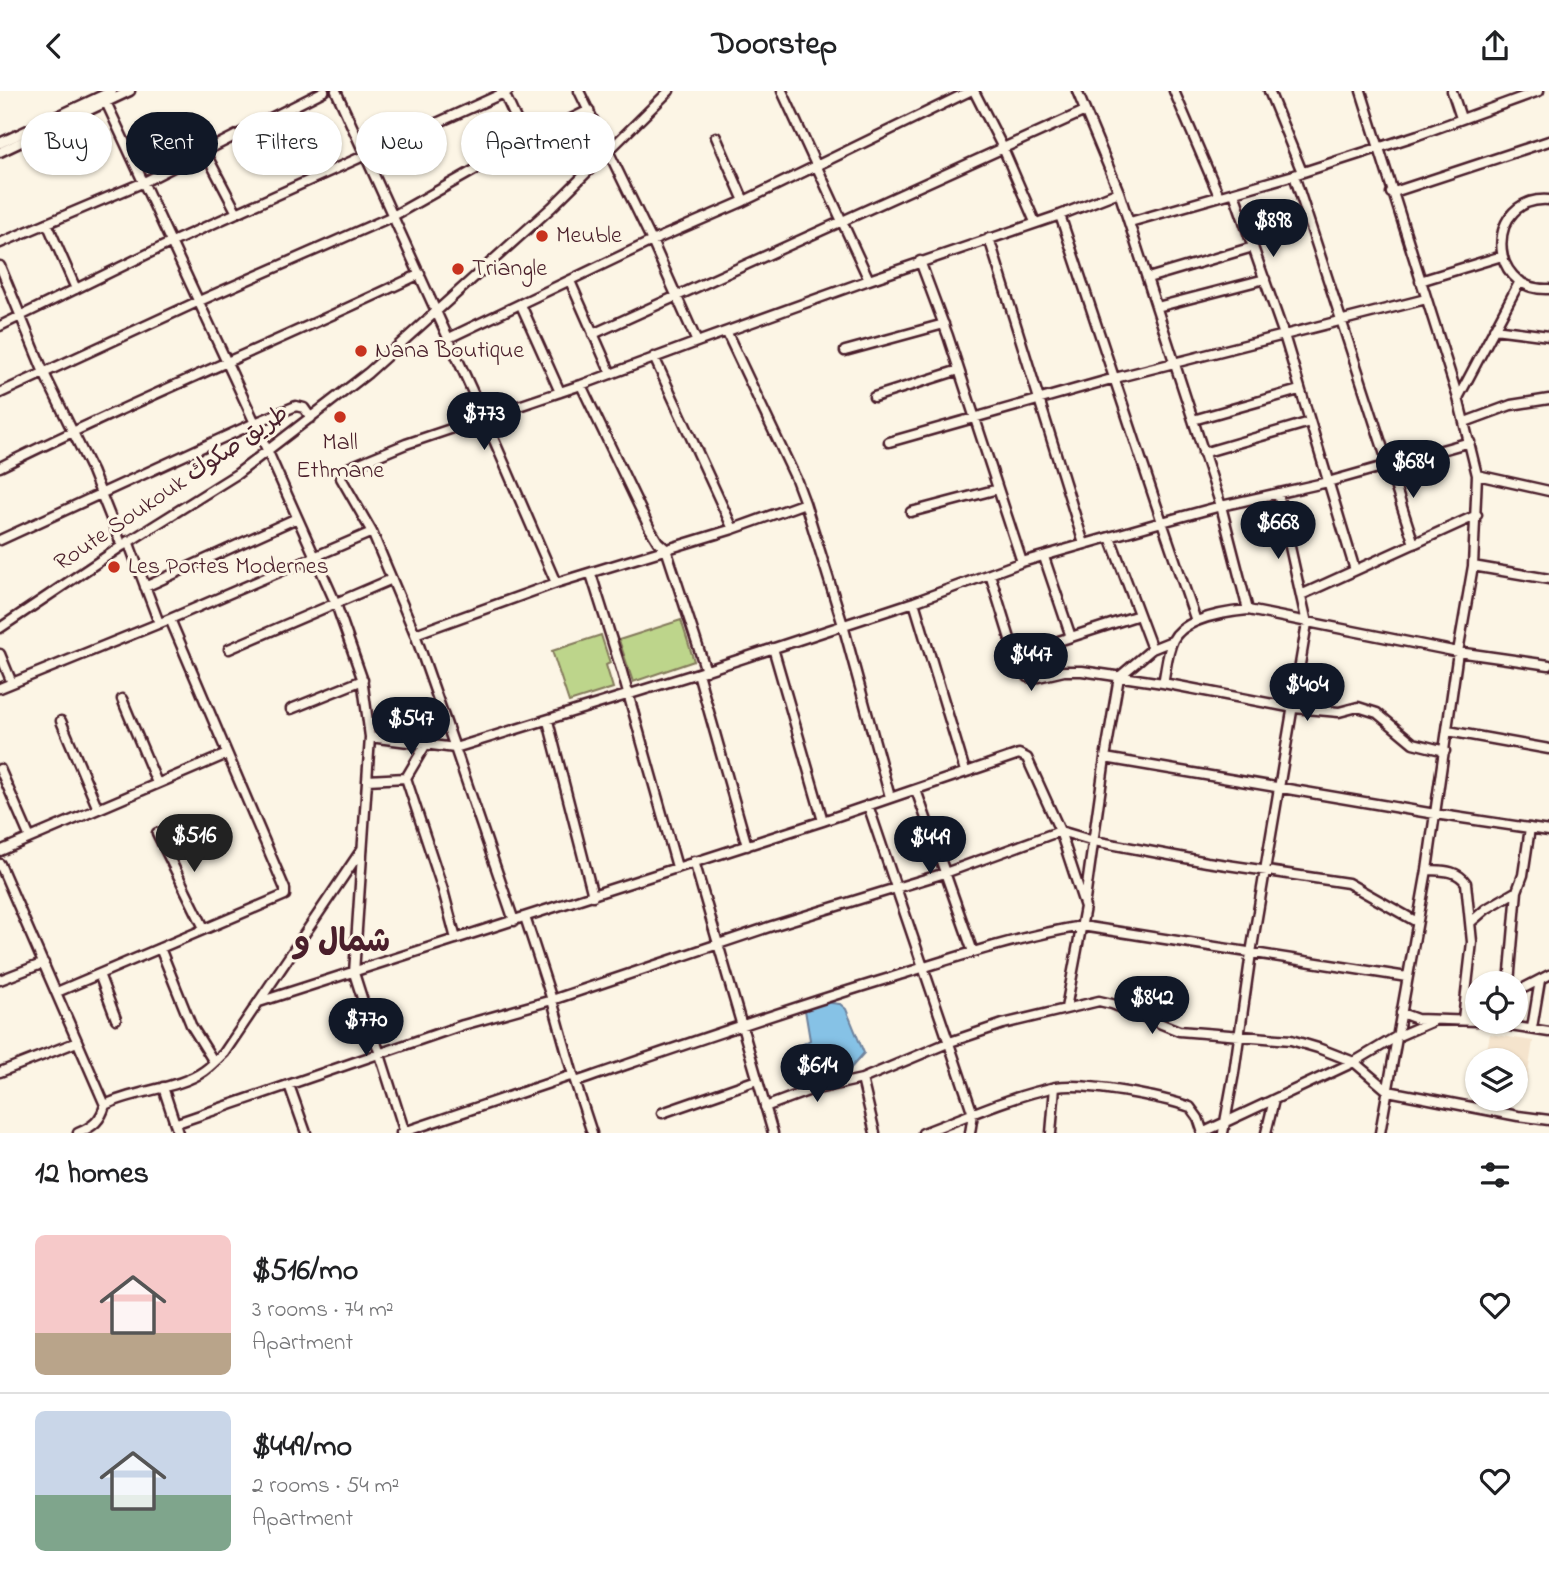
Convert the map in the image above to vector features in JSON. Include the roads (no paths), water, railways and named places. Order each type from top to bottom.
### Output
[{"type":"street","points":[[0,143],[113,91]]},
{"type":"street","points":[[0,152],[102,96],[130,91]]},
{"type":"street","points":[[218,145],[324,91]]},
{"type":"street","points":[[336,91],[356,134]]},
{"type":"street","points":[[579,91],[589,110],[585,112]]},
{"type":"street","name":"Route Soukouk طريق صكوك","points":[[615,147],[669,91]]},
{"type":"street","points":[[782,91],[869,280]]},
{"type":"street","points":[[449,338],[652,241],[744,201],[959,94],[972,91],[1003,148],[1035,222]]},
{"type":"street","points":[[1077,91],[1130,222],[1221,506],[1248,610]]},
{"type":"street","points":[[1174,91],[1219,196]]},
{"type":"street","points":[[1269,91],[1298,174],[1341,321],[1413,544]]},
{"type":"street","points":[[1360,91],[1458,398],[1477,475],[1473,566],[1427,870],[1380,1133]]},
{"type":"street","points":[[1452,91],[1461,118]]},
{"type":"street","points":[[1130,222],[1298,174],[1538,91]]},
{"type":"street","points":[[447,119],[506,92],[514,112]]},
{"type":"street","points":[[102,96],[255,422],[355,652],[363,680],[370,737],[354,973],[404,1133],[973,952],[1041,933],[1082,926],[1407,977]]},
{"type":"street","points":[[593,334],[1085,111]]},
{"type":"street","points":[[716,137],[744,201]]},
{"type":"street","points":[[1391,193],[1549,141]]},
{"type":"street","points":[[0,326],[170,243],[356,159]]},
{"type":"street","points":[[615,165],[697,342]]},
{"type":"street","points":[[0,243],[158,175]]},
{"type":"street","points":[[217,175],[237,213]]},
{"type":"street","points":[[375,175],[556,583]]},
{"type":"street","points":[[0,393],[393,216],[466,175]]},
{"type":"street","name":"Route Soukouk طريق صكوك","points":[[0,628],[125,543],[237,474],[311,418],[368,373],[586,175]]},
{"type":"street","points":[[514,921],[415,634],[372,532],[341,478],[343,470],[406,444],[561,392],[920,261],[1060,215],[1119,192]]},
{"type":"street","points":[[1234,193],[1284,335],[1355,570]]},
{"type":"street","points":[[1549,199],[1532,201],[1513,213],[1502,233],[1502,256],[1512,274],[1532,287],[1549,289]]},
{"type":"street","points":[[1060,215],[1196,621]]},
{"type":"street","points":[[47,223],[76,289]]},
{"type":"street","points":[[989,238],[1084,544]]},
{"type":"street","points":[[1148,278],[1253,247]]},
{"type":"street","points":[[1420,281],[1502,256]]},
{"type":"street","points":[[920,261],[944,324],[1022,562]]},
{"type":"street","points":[[0,266],[44,373],[125,543],[159,624]]},
{"type":"street","points":[[0,467],[72,431],[328,319],[419,274]]},
{"type":"street","points":[[1157,307],[1265,279]]},
{"type":"street","points":[[570,281],[611,374]]},
{"type":"street","points":[[1458,398],[1520,281]]},
{"type":"street","points":[[889,442],[1115,377],[1426,299]]},
{"type":"street","points":[[521,305],[561,392]]},
{"type":"street","points":[[845,351],[944,324]]},
{"type":"street","points":[[1494,329],[1549,336]]},
{"type":"street","points":[[727,333],[805,503],[844,625],[890,797]]},
{"type":"street","points":[[654,358],[733,529]]},
{"type":"street","points":[[874,397],[959,370]]},
{"type":"street","points":[[580,385],[650,529],[666,549],[702,672],[747,846]]},
{"type":"street","points":[[1193,420],[1299,390]]},
{"type":"street","points":[[1465,422],[1511,405],[1549,399]]},
{"type":"street","points":[[0,540],[255,422],[296,406],[304,408],[311,418]]},
{"type":"street","points":[[1203,453],[1310,422]]},
{"type":"street","points":[[370,737],[455,748],[702,672],[914,602],[1022,562],[1221,506],[1328,482],[1470,442]]},
{"type":"street","points":[[1477,475],[1549,491]]},
{"type":"street","points":[[911,512],[998,489]]},
{"type":"street","points":[[1223,1133],[1307,623],[1278,493]]},
{"type":"street","points":[[415,634],[556,583],[733,529],[805,503]]},
{"type":"street","points":[[1301,595],[1477,515]]},
{"type":"street","points":[[145,587],[296,519]]},
{"type":"street","points":[[0,688],[159,624],[372,532]]},
{"type":"street","points":[[1111,537],[1152,649]]},
{"type":"street","points":[[1044,557],[1071,637]]},
{"type":"street","points":[[1473,566],[1549,579]]},
{"type":"street","points":[[591,574],[613,640],[677,867]]},
{"type":"street","points":[[990,574],[1015,655],[1028,677],[1073,671],[1163,683],[1294,708],[1339,712],[1357,708],[1377,713],[1413,743],[1445,751]]},
{"type":"street","points":[[229,649],[392,579]]},
{"type":"street","points":[[914,602],[965,771]]},
{"type":"street","points":[[1163,683],[1172,641],[1178,633],[1196,621],[1228,611],[1248,610],[1458,652],[1549,665]]},
{"type":"street","points":[[1015,655],[1139,615]]},
{"type":"street","points":[[57,992],[279,899],[286,892],[170,619]]},
{"type":"street","points":[[1085,903],[1119,677],[1152,649],[1172,641]]},
{"type":"street","points":[[773,648],[823,821]]},
{"type":"street","points":[[0,654],[12,683]]},
{"type":"street","points":[[291,709],[363,680]]},
{"type":"street","points":[[122,699],[157,783]]},
{"type":"street","points":[[61,721],[98,809]]},
{"type":"street","points":[[548,721],[593,896]]},
{"type":"street","points":[[1448,731],[1549,749]]},
{"type":"street","points":[[426,744],[406,778],[443,890],[456,939]]},
{"type":"street","points":[[0,851],[227,754]]},
{"type":"street","points":[[258,1002],[747,846],[1019,754],[1024,755],[1060,831],[1085,903],[1086,912],[1066,1008]]},
{"type":"street","points":[[1105,758],[1549,831]]},
{"type":"street","points":[[0,769],[30,838]]},
{"type":"street","points":[[367,780],[406,778]]},
{"type":"street","points":[[916,790],[973,952]]},
{"type":"street","points":[[868,805],[973,1114],[970,1133]]},
{"type":"street","points":[[1510,971],[1517,891],[1523,875],[1530,828]]},
{"type":"street","points":[[163,1087],[177,1128],[289,1085],[463,1025],[552,1000],[718,944],[945,873],[1060,831],[1094,841],[1348,883],[1416,922]]},
{"type":"street","points":[[157,833],[204,929]]},
{"type":"street","points":[[105,1105],[118,1098],[188,1080],[202,1073],[224,1053],[363,847]]},
{"type":"street","points":[[694,861],[772,1133]]},
{"type":"street","points":[[0,865],[105,1105],[102,1116],[94,1125],[78,1133]]},
{"type":"street","points":[[1401,1013],[1433,1021],[1463,1019],[1472,942],[1466,883],[1461,875],[1452,871],[1427,870]]},
{"type":"street","points":[[1471,922],[1486,909],[1517,891]]},
{"type":"street","points":[[0,897],[11,892]]},
{"type":"street","points":[[525,916],[592,1133]]},
{"type":"street","points":[[160,948],[191,1025],[215,1062]]},
{"type":"street","points":[[0,981],[44,963]]},
{"type":"street","points":[[99,974],[116,1019]]},
{"type":"street","points":[[1528,986],[1545,977]]},
{"type":"street","points":[[1532,1028],[1545,977]]},
{"type":"street","points":[[765,1107],[808,1091],[862,1079],[950,1042],[1003,1024],[1099,1001],[1179,1031],[1291,1040],[1318,1048],[1354,1062],[1388,1091],[1518,1117],[1549,1120]]},
{"type":"street","points":[[923,1133],[1055,1087],[1083,1086],[1176,1102],[1190,1107],[1195,1111],[1203,1133],[1354,1062],[1396,1037],[1433,1021]]},
{"type":"street","points":[[1528,1028],[1549,1032]]},
{"type":"street","points":[[0,1072],[77,1042]]},
{"type":"street","points":[[862,1079],[875,1133]]},
{"type":"street","points":[[662,1114],[757,1080]]},
{"type":"street","points":[[289,1085],[306,1133]]},
{"type":"street","points":[[1051,1133],[1055,1087]]},
{"type":"street","points":[[1266,1133],[1275,1100]]},
{"type":"water","points":[[822,1002],[840,1004],[846,1009],[864,1053],[850,1069],[839,1076],[823,1069],[802,1076],[794,1054],[798,1047],[810,1040],[805,1010]]},
{"type":"place","name":"Meuble","points":[[542,236]]},
{"type":"place","name":"Triangle","points":[[458,269]]},
{"type":"place","name":"Nana Boutique","points":[[361,351]]},
{"type":"place","name":"Mall Ethmane","points":[[340,417]]},
{"type":"place","name":"Les Portes Modernes","points":[[114,567]]},
{"type":"district","name":"شمال و","points":[[342,943]]}]
